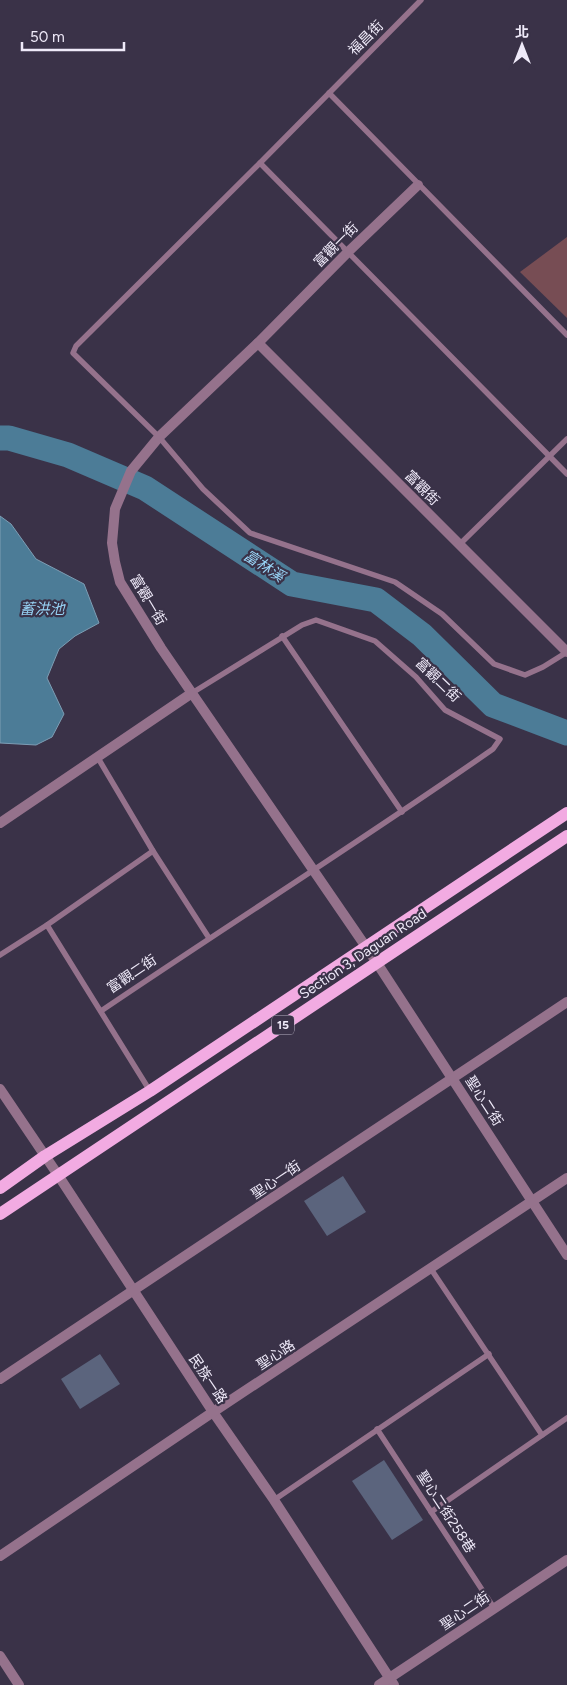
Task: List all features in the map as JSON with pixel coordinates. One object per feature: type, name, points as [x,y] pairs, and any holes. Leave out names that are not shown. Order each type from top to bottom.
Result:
[{"type":"main road","name":"Section 3, Daguan Road","points":[[0,1188],[46,1156],[150,1091],[567,814]]},
{"type":"main road","name":"Section 3, Daguan Road","points":[[0,1214],[567,836]]},
{"type":"street","name":"富觀一街","points":[[377,963],[161,648],[120,582],[114,562],[112,543],[115,509],[131,471],[159,438],[418,185]]},
{"type":"street","name":"富觀街","points":[[258,342],[567,652]]},
{"type":"street","name":"富觀二街","points":[[0,823],[192,693]]},
{"type":"street","name":"聖心二街","points":[[377,963],[567,1254]]},
{"type":"street","name":"聖心一街","points":[[0,1379],[567,1002]]},
{"type":"street","name":"民族一路","points":[[0,1088],[213,1412],[274,1500],[392,1682]]},
{"type":"street","name":"聖心路","points":[[0,1556],[213,1412],[567,1178]]},
{"type":"street","name":"聖心二街","points":[[379,1685],[392,1682],[494,1608],[567,1560]]},
{"type":"street","points":[[0,1656],[18,1685]]},
{"type":"lane","name":"福昌街","points":[[159,438],[73,353],[76,346],[260,164],[421,0]]},
{"type":"lane","points":[[329,93],[567,335]]},
{"type":"lane","points":[[260,164],[567,474]]},
{"type":"lane","points":[[159,438],[203,489],[250,533],[395,582],[442,614],[494,664],[525,676],[567,652]]},
{"type":"lane","points":[[459,545],[567,439]]},
{"type":"lane","name":"富觀二街","points":[[101,1011],[493,750],[500,739],[445,710],[416,677],[375,641],[316,620],[302,624],[192,693]]},
{"type":"lane","points":[[282,636],[402,812]]},
{"type":"lane","points":[[98,758],[153,851],[209,938]]},
{"type":"lane","points":[[0,955],[47,925],[153,851]]},
{"type":"lane","points":[[47,925],[150,1091]]},
{"type":"lane","points":[[431,1269],[542,1435]]},
{"type":"lane","points":[[274,1500],[489,1354]]},
{"type":"lane","points":[[431,1512],[567,1418]]},
{"type":"lane","name":"聖心二街258巷","points":[[377,1429],[494,1608]]},
{"type":"shaded area","points":[[567,237],[567,318],[520,272]]},
{"type":"water","name":"蓄洪池","points":[[0,516],[11,524],[36,559],[84,584],[99,623],[75,636],[59,649],[47,678],[64,714],[52,737],[36,745],[0,743]]},
{"type":"building","points":[[343,1176],[366,1212],[327,1236],[304,1201]]},
{"type":"building","points":[[100,1354],[120,1384],[80,1409],[61,1379]]},
{"type":"building","points":[[384,1460],[423,1520],[392,1540],[352,1481]]},
{"type":"waterway","name":"富林溪","points":[[0,438],[9,438],[68,455],[145,488],[292,584],[376,600],[422,635],[493,705],[567,733]]}]
